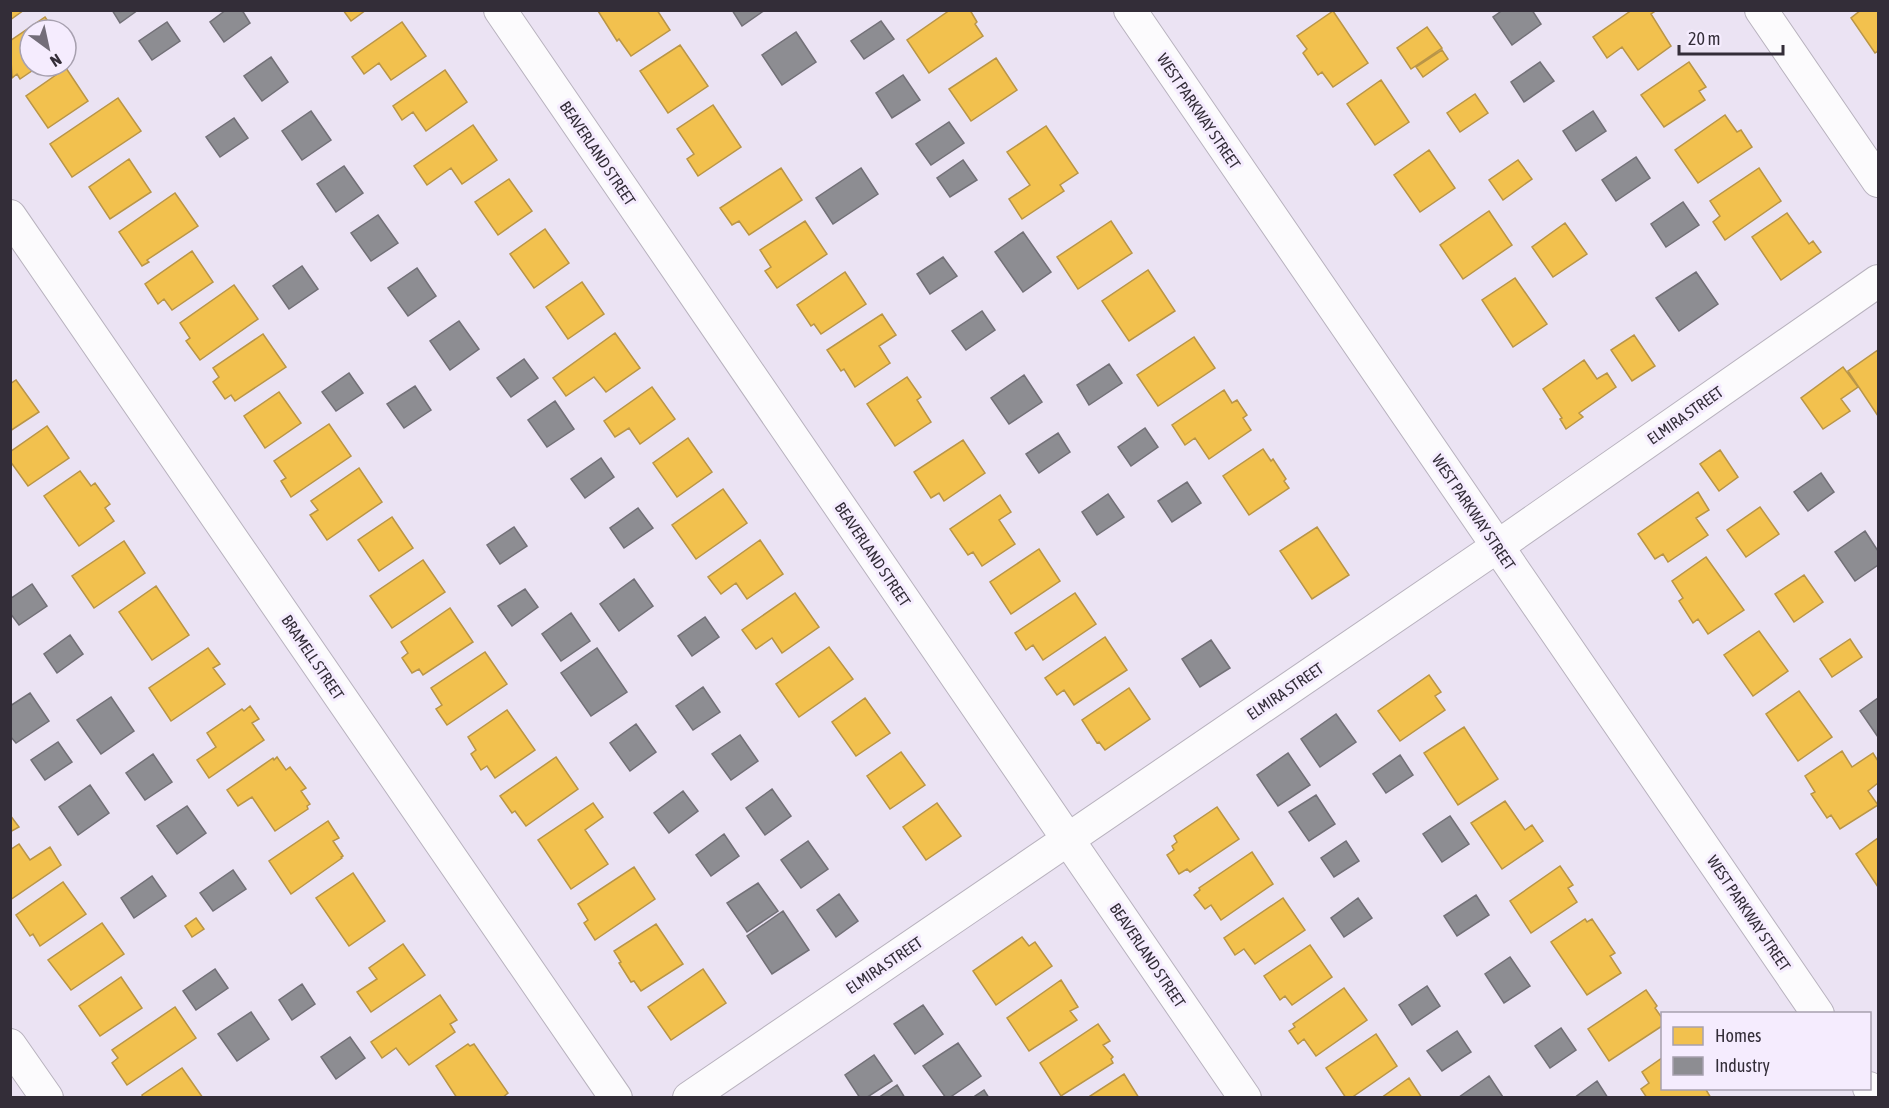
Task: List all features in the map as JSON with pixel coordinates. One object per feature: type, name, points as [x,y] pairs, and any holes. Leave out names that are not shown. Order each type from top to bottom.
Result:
[{"type":"street","name":"BEAVERLAND STREET","points":[[500,10],[1245,1098]]},
{"type":"street","name":"WEST PARKWAY STREET","points":[[1130,10],[1817,1012]]},
{"type":"street","points":[[1761,10],[1878,181]]},
{"type":"street","name":"BRAMELL STREET","points":[[10,216],[616,1098]]},
{"type":"street","name":"ELMIRA STREET","points":[[689,1098],[1498,546],[1878,281]]},
{"type":"street","points":[[10,1045],[47,1098]]},
{"type":"building: Homes","points":[[10,10],[24,10],[10,20]]},
{"type":"building: Homes","points":[[343,10],[366,10],[351,21]]},
{"type":"building: Homes","points":[[657,10],[670,30],[631,56],[619,39],[617,41],[598,11]]},
{"type":"building: Homes","points":[[950,10],[970,10],[983,36],[929,73],[907,40]]},
{"type":"building: Homes","points":[[1632,10],[1657,10],[1651,14],[1671,46],[1638,70],[1622,47],[1607,58],[1593,37]]},
{"type":"building: Homes","points":[[1861,10],[1878,10],[1878,51],[1875,53],[1851,18]]},
{"type":"building: Homes","points":[[1333,11],[1368,63],[1333,87],[1322,72],[1318,75],[1303,53],[1307,49],[1297,36]]},
{"type":"building: Homes","points":[[402,22],[426,56],[391,80],[379,63],[364,74],[352,57]]},
{"type":"building: Homes","points":[[1427,27],[1442,48],[1411,69],[1397,48]]},
{"type":"building: Homes","points":[[18,36],[18,76],[17,74],[12,78],[10,41]]},
{"type":"building: Homes","points":[[680,45],[708,86],[668,113],[640,71]]},
{"type":"building: Homes","points":[[1442,50],[1448,59],[1423,77],[1416,67]]},
{"type":"building: Homes","points":[[996,58],[1017,90],[971,121],[949,89]]},
{"type":"building: Homes","points":[[1689,62],[1706,87],[1699,91],[1705,100],[1664,127],[1641,95]]},
{"type":"building: Homes","points":[[445,70],[467,102],[426,131],[413,112],[402,120],[393,106]]},
{"type":"building: Homes","points":[[52,78],[73,78],[88,101],[48,128],[26,96]]},
{"type":"building: Homes","points":[[1381,80],[1409,122],[1375,145],[1347,104]]},
{"type":"building: Homes","points":[[1475,94],[1488,113],[1460,132],[1447,113]]},
{"type":"building: Homes","points":[[118,98],[141,131],[72,177],[50,144]]},
{"type":"building: Homes","points":[[713,105],[741,147],[698,176],[687,159],[694,154],[677,129]]},
{"type":"building: Homes","points":[[1725,115],[1737,132],[1741,130],[1752,147],[1698,183],[1675,150]]},
{"type":"building: Homes","points":[[473,125],[497,160],[462,184],[451,168],[427,185],[414,166]]},
{"type":"building: Homes","points":[[1046,126],[1078,173],[1060,185],[1064,191],[1022,219],[1009,199],[1030,185],[1007,152]]},
{"type":"building: Homes","points":[[1429,150],[1455,188],[1420,212],[1394,175]]},
{"type":"building: Homes","points":[[129,159],[151,192],[110,219],[89,187]]},
{"type":"building: Homes","points":[[1518,160],[1532,179],[1503,200],[1489,180]]},
{"type":"building: Homes","points":[[781,168],[802,200],[749,235],[739,221],[732,225],[720,208]]},
{"type":"building: Homes","points":[[1759,168],[1781,201],[1725,240],[1713,222],[1720,216],[1710,201]]},
{"type":"building: Homes","points":[[509,179],[532,211],[498,235],[475,202]]},
{"type":"building: Homes","points":[[175,193],[198,226],[147,260],[149,262],[142,266],[119,232]]},
{"type":"building: Homes","points":[[1489,211],[1512,245],[1463,279],[1440,245]]},
{"type":"building: Homes","points":[[1787,213],[1809,244],[1813,241],[1821,252],[1781,280],[1752,237]]},
{"type":"building: Homes","points":[[805,221],[827,254],[777,288],[765,271],[771,267],[760,250]]},
{"type":"building: Homes","points":[[1111,221],[1132,253],[1078,289],[1057,257]]},
{"type":"building: Homes","points":[[1565,223],[1587,254],[1553,277],[1532,247]]},
{"type":"building: Homes","points":[[545,229],[569,263],[534,288],[510,254]]},
{"type":"building: Homes","points":[[192,251],[213,282],[172,310],[164,299],[158,304],[145,284]]},
{"type":"building: Homes","points":[[1148,270],[1175,311],[1129,341],[1102,301]]},
{"type":"building: Homes","points":[[845,272],[866,304],[821,334],[814,324],[811,326],[797,305]]},
{"type":"building: Homes","points":[[1515,278],[1547,324],[1513,347],[1482,300]]},
{"type":"building: Homes","points":[[582,282],[604,314],[568,339],[546,307]]},
{"type":"building: Homes","points":[[234,285],[258,319],[200,360],[186,341],[190,338],[180,323]]},
{"type":"building: Homes","points":[[882,314],[896,335],[879,346],[890,363],[855,387],[844,369],[841,371],[827,350]]},
{"type":"building: Homes","points":[[615,333],[640,368],[606,392],[594,377],[566,396],[553,378]]},
{"type":"building: Homes","points":[[263,334],[286,367],[235,401],[231,395],[225,399],[213,382],[219,377],[213,368]]},
{"type":"building: Homes","points":[[1634,335],[1655,366],[1632,381],[1611,350]]},
{"type":"building: Homes","points":[[1194,337],[1215,368],[1158,406],[1137,375]]},
{"type":"building: Homes","points":[[1878,350],[1878,416],[1848,371]]},
{"type":"building: Homes","points":[[1584,360],[1597,379],[1607,373],[1616,387],[1579,413],[1583,417],[1566,429],[1560,419],[1562,418],[1543,389]]},
{"type":"building: Homes","points":[[1843,367],[1858,387],[1841,399],[1850,411],[1823,429],[1801,398]]},
{"type":"building: Homes","points":[[907,377],[921,397],[917,400],[931,422],[895,446],[867,404]]},
{"type":"building: Homes","points":[[16,380],[39,412],[10,431],[10,384]]},
{"type":"building: Homes","points":[[652,387],[675,419],[640,444],[629,428],[615,437],[604,421]]},
{"type":"building: Homes","points":[[1224,390],[1232,403],[1237,400],[1247,415],[1243,418],[1251,430],[1209,459],[1195,438],[1185,445],[1172,425]]},
{"type":"building: Homes","points":[[279,392],[301,423],[265,448],[244,416]]},
{"type":"building: Homes","points":[[329,424],[351,456],[291,497],[281,481],[286,478],[274,461]]},
{"type":"building: Homes","points":[[47,426],[69,458],[28,486],[10,461],[10,452]]},
{"type":"building: Homes","points":[[688,438],[712,472],[677,497],[653,463]]},
{"type":"building: Homes","points":[[963,440],[985,473],[944,501],[939,493],[931,498],[914,472]]},
{"type":"building: Homes","points":[[1263,449],[1271,461],[1273,459],[1289,488],[1249,515],[1223,476]]},
{"type":"building: Homes","points":[[1720,450],[1738,477],[1719,491],[1700,464]]},
{"type":"building: Homes","points":[[359,468],[382,502],[327,540],[310,515],[318,510],[311,501]]},
{"type":"building: Homes","points":[[80,471],[91,486],[95,483],[110,504],[105,508],[114,521],[79,546],[44,496]]},
{"type":"building: Homes","points":[[723,489],[747,523],[696,559],[672,525]]},
{"type":"building: Homes","points":[[1698,492],[1709,510],[1696,518],[1708,535],[1668,562],[1663,554],[1655,559],[1638,534]]},
{"type":"building: Homes","points":[[1000,495],[1011,512],[999,520],[1015,544],[982,566],[973,552],[968,555],[950,529]]},
{"type":"building: Homes","points":[[1760,507],[1779,534],[1746,557],[1727,530]]},
{"type":"building: Homes","points":[[392,517],[413,548],[379,571],[358,540]]},
{"type":"building: Homes","points":[[1317,527],[1349,575],[1312,599],[1280,551]]},
{"type":"building: Homes","points":[[760,540],[783,574],[747,599],[736,583],[721,594],[708,577]]},
{"type":"building: Homes","points":[[124,541],[145,573],[94,608],[72,576]]},
{"type":"building: Homes","points":[[1039,549],[1060,581],[1011,614],[990,582]]},
{"type":"building: Homes","points":[[1706,557],[1744,610],[1708,634],[1698,619],[1693,623],[1679,601],[1683,598],[1672,581]]},
{"type":"building: Homes","points":[[423,560],[445,592],[392,628],[370,596]]},
{"type":"building: Homes","points":[[1804,575],[1823,602],[1794,622],[1775,594]]},
{"type":"building: Homes","points":[[156,586],[189,635],[152,660],[119,612]]},
{"type":"building: Homes","points":[[795,593],[819,627],[782,653],[772,638],[756,649],[742,630]]},
{"type":"building: Homes","points":[[1075,593],[1096,624],[1043,660],[1033,645],[1026,650],[1015,633]]},
{"type":"building: Homes","points":[[450,608],[473,642],[423,675],[419,669],[412,673],[402,658],[408,653],[401,642]]},
{"type":"building: Homes","points":[[1759,631],[1788,671],[1753,696],[1724,655]]},
{"type":"building: Homes","points":[[1105,637],[1127,670],[1074,705],[1064,690],[1057,695],[1045,678]]},
{"type":"building: Homes","points":[[1850,639],[1862,657],[1832,677],[1820,659]]},
{"type":"building: Homes","points":[[829,647],[853,679],[799,717],[776,684]]},
{"type":"building: Homes","points":[[208,648],[220,664],[213,668],[225,684],[171,721],[149,688]]},
{"type":"building: Homes","points":[[485,652],[507,684],[447,725],[436,709],[442,705],[431,688]]},
{"type":"building: Homes","points":[[1429,675],[1441,692],[1435,696],[1445,710],[1400,741],[1378,711]]},
{"type":"building: Homes","points":[[1129,688],[1150,719],[1105,750],[1099,742],[1097,743],[1082,720]]},
{"type":"building: Homes","points":[[1799,691],[1832,737],[1798,761],[1766,714]]},
{"type":"building: Homes","points":[[865,698],[890,733],[856,756],[832,722]]},
{"type":"building: Homes","points":[[250,706],[259,719],[252,723],[264,740],[209,778],[197,760],[216,747],[207,733]]},
{"type":"building: Homes","points":[[507,710],[535,750],[495,778],[487,766],[481,770],[471,754],[476,750],[468,737]]},
{"type":"building: Homes","points":[[1464,727],[1498,779],[1458,805],[1424,753]]},
{"type":"building: Homes","points":[[1842,751],[1852,767],[1873,753],[1878,761],[1878,783],[1868,791],[1878,805],[1840,829],[1831,815],[1827,818],[1811,794],[1815,792],[1805,776]]},
{"type":"building: Homes","points":[[901,752],[925,785],[890,809],[867,776]]},
{"type":"building: Homes","points":[[277,757],[286,770],[290,767],[306,788],[301,791],[310,804],[307,806],[308,809],[275,831],[252,797],[238,806],[227,790]]},
{"type":"building: Homes","points":[[556,757],[578,789],[526,826],[515,811],[512,813],[500,796]]},
{"type":"building: Homes","points":[[1505,801],[1525,830],[1532,825],[1543,841],[1502,869],[1471,823]]},
{"type":"building: Homes","points":[[593,803],[603,817],[585,830],[608,864],[571,889],[538,840]]},
{"type":"building: Homes","points":[[937,803],[961,836],[926,860],[903,827]]},
{"type":"building: Homes","points":[[1217,807],[1239,839],[1190,872],[1187,869],[1179,874],[1167,855],[1174,850],[1172,846],[1177,842],[1174,836]]},
{"type":"building: Homes","points":[[10,815],[19,827],[10,832]]},
{"type":"building: Homes","points":[[328,821],[339,838],[333,841],[343,856],[342,858],[291,894],[269,861]]},
{"type":"building: Homes","points":[[1878,838],[1878,887],[1856,854]]},
{"type":"building: Homes","points":[[19,844],[30,860],[50,847],[61,865],[10,900],[10,850]]},
{"type":"building: Homes","points":[[1252,852],[1273,884],[1221,920],[1211,905],[1205,909],[1194,895],[1200,890],[1199,888]]},
{"type":"building: Homes","points":[[1560,866],[1573,885],[1568,888],[1577,902],[1531,933],[1510,901]]},
{"type":"building: Homes","points":[[634,867],[655,899],[595,940],[584,923],[588,920],[578,904]]},
{"type":"building: Homes","points":[[353,873],[385,921],[349,946],[316,898]]},
{"type":"building: Homes","points":[[63,882],[86,914],[40,946],[33,934],[30,936],[16,915]]},
{"type":"building: Homes","points":[[1283,898],[1305,930],[1255,964],[1244,949],[1235,955],[1224,938]]},
{"type":"building: Homes","points":[[196,918],[204,929],[192,937],[185,926]]},
{"type":"building: Homes","points":[[1585,919],[1587,922],[1592,919],[1615,953],[1610,956],[1621,973],[1587,995],[1551,942]]},
{"type":"building: Homes","points":[[102,923],[124,954],[71,990],[48,960]]},
{"type":"building: Homes","points":[[656,924],[683,964],[641,991],[634,981],[631,982],[614,951]]},
{"type":"building: Homes","points":[[1022,937],[1029,946],[1035,942],[1052,966],[996,1005],[973,971]]},
{"type":"building: Homes","points":[[403,944],[425,975],[371,1012],[357,992],[377,979],[369,968]]},
{"type":"building: Homes","points":[[1310,945],[1332,977],[1292,1005],[1285,996],[1280,1000],[1264,976]]},
{"type":"building: Homes","points":[[703,969],[726,1003],[671,1040],[648,1007]]},
{"type":"building: Homes","points":[[121,977],[142,1008],[100,1036],[79,1006]]},
{"type":"building: Homes","points":[[1061,980],[1078,1007],[1070,1011],[1077,1020],[1029,1051],[1007,1018]]},
{"type":"building: Homes","points":[[1344,988],[1367,1020],[1316,1056],[1304,1039],[1298,1044],[1289,1031],[1295,1027],[1293,1024]]},
{"type":"building: Homes","points":[[1646,990],[1661,1017],[1661,1027],[1609,1061],[1588,1029]]},
{"type":"building: Homes","points":[[440,995],[457,1020],[450,1024],[455,1032],[409,1065],[396,1048],[382,1058],[371,1042]]},
{"type":"building: Homes","points":[[175,1007],[196,1038],[127,1085],[112,1063],[118,1058],[112,1050]]},
{"type":"building: Homes","points":[[1098,1024],[1110,1041],[1103,1045],[1113,1057],[1111,1059],[1113,1063],[1061,1096],[1040,1063]]},
{"type":"building: Homes","points":[[1376,1034],[1397,1066],[1351,1098],[1346,1098],[1326,1068]]},
{"type":"building: Homes","points":[[468,1044],[470,1046],[474,1044],[508,1093],[502,1098],[457,1098],[436,1066]]},
{"type":"building: Homes","points":[[1661,1059],[1661,1090],[1706,1090],[1711,1098],[1647,1098],[1641,1089],[1649,1083],[1642,1072]]},
{"type":"building: Homes","points":[[182,1068],[203,1098],[143,1098],[142,1095]]},
{"type":"building: Homes","points":[[1124,1074],[1139,1098],[1087,1098]]},
{"type":"building: Homes","points":[[1409,1078],[1422,1098],[1381,1098]]},
{"type":"building: Industry","points":[[112,10],[138,10],[120,23]]},
{"type":"building: Industry","points":[[226,10],[242,10],[250,23],[224,42],[210,22]]},
{"type":"building: Industry","points":[[732,10],[765,10],[742,26]]},
{"type":"building: Industry","points":[[1503,10],[1532,10],[1541,24],[1512,45],[1493,17]]},
{"type":"building: Industry","points":[[881,21],[894,39],[864,59],[851,41]]},
{"type":"building: Industry","points":[[167,22],[180,41],[152,60],[139,41]]},
{"type":"building: Industry","points":[[796,32],[816,62],[782,85],[762,55]]},
{"type":"building: Industry","points":[[271,57],[288,82],[262,101],[244,76]]},
{"type":"building: Industry","points":[[1540,62],[1554,81],[1524,102],[1511,82]]},
{"type":"building: Industry","points":[[903,75],[920,100],[892,118],[876,93]]},
{"type":"building: Industry","points":[[311,111],[331,140],[302,160],[282,131]]},
{"type":"building: Industry","points":[[1593,111],[1606,131],[1576,151],[1563,131]]},
{"type":"building: Industry","points":[[234,118],[248,138],[220,157],[206,137]]},
{"type":"building: Industry","points":[[949,122],[964,143],[931,165],[916,144]]},
{"type":"building: Industry","points":[[1636,157],[1650,178],[1616,201],[1602,180]]},
{"type":"building: Industry","points":[[963,160],[977,180],[950,197],[937,178]]},
{"type":"building: Industry","points":[[344,166],[363,193],[336,212],[317,184]]},
{"type":"building: Industry","points":[[861,168],[878,194],[833,224],[816,198]]},
{"type":"building: Industry","points":[[1683,202],[1699,225],[1666,247],[1651,224]]},
{"type":"building: Industry","points":[[378,215],[398,243],[371,261],[351,233]]},
{"type":"building: Industry","points":[[1023,232],[1051,272],[1023,292],[995,252]]},
{"type":"building: Industry","points":[[943,257],[957,276],[930,294],[917,274]]},
{"type":"building: Industry","points":[[302,266],[318,289],[289,309],[273,286]]},
{"type":"building: Industry","points":[[417,268],[436,296],[408,316],[388,288]]},
{"type":"building: Industry","points":[[1696,272],[1718,304],[1679,331],[1656,298]]},
{"type":"building: Industry","points":[[982,311],[995,330],[966,350],[952,331]]},
{"type":"building: Industry","points":[[459,321],[479,349],[450,370],[430,341]]},
{"type":"building: Industry","points":[[524,359],[538,378],[511,397],[497,378]]},
{"type":"building: Industry","points":[[1109,364],[1122,383],[1089,405],[1077,385]]},
{"type":"building: Industry","points":[[349,373],[363,393],[336,411],[322,392]]},
{"type":"building: Industry","points":[[1024,375],[1042,402],[1009,424],[991,398]]},
{"type":"building: Industry","points":[[415,386],[431,410],[404,428],[387,404]]},
{"type":"building: Industry","points":[[555,401],[574,429],[547,447],[528,420]]},
{"type":"building: Industry","points":[[1145,428],[1158,447],[1131,466],[1118,447]]},
{"type":"building: Industry","points":[[1058,433],[1070,452],[1039,473],[1026,454]]},
{"type":"building: Industry","points":[[601,458],[614,477],[585,498],[571,479]]},
{"type":"building: Industry","points":[[1821,473],[1834,492],[1808,511],[1794,492]]},
{"type":"building: Industry","points":[[1187,482],[1201,503],[1172,522],[1158,501]]},
{"type":"building: Industry","points":[[1108,494],[1124,517],[1097,535],[1082,512]]},
{"type":"building: Industry","points":[[638,508],[653,528],[624,548],[610,528]]},
{"type":"building: Industry","points":[[514,527],[527,546],[500,564],[487,545]]},
{"type":"building: Industry","points":[[1865,531],[1878,551],[1878,565],[1855,581],[1835,552]]},
{"type":"building: Industry","points":[[634,579],[653,606],[619,631],[600,604]]},
{"type":"building: Industry","points":[[32,584],[47,606],[19,625],[10,613],[10,599]]},
{"type":"building: Industry","points":[[525,589],[538,607],[512,626],[498,606]]},
{"type":"building: Industry","points":[[571,613],[590,641],[561,661],[542,634]]},
{"type":"building: Industry","points":[[705,617],[719,637],[692,656],[678,636]]},
{"type":"building: Industry","points":[[70,635],[83,654],[57,673],[44,654]]},
{"type":"building: Industry","points":[[1211,640],[1230,668],[1200,687],[1182,659]]},
{"type":"building: Industry","points":[[597,648],[627,692],[591,716],[561,673]]},
{"type":"building: Industry","points":[[703,687],[720,712],[693,730],[676,706]]},
{"type":"building: Industry","points":[[30,693],[49,721],[16,743],[10,736],[10,706]]},
{"type":"building: Industry","points":[[111,697],[134,731],[101,754],[77,720]]},
{"type":"building: Industry","points":[[1878,698],[1878,737],[1860,711]]},
{"type":"building: Industry","points":[[1336,714],[1356,742],[1320,767],[1301,739]]},
{"type":"building: Industry","points":[[636,724],[656,752],[630,771],[610,743]]},
{"type":"building: Industry","points":[[740,735],[758,761],[731,780],[712,754]]},
{"type":"building: Industry","points":[[58,742],[72,762],[45,780],[31,760]]},
{"type":"building: Industry","points":[[1288,753],[1310,785],[1278,806],[1257,775]]},
{"type":"building: Industry","points":[[153,754],[172,782],[145,800],[126,773]]},
{"type":"building: Industry","points":[[1400,755],[1413,775],[1386,793],[1373,774]]},
{"type":"building: Industry","points":[[90,785],[109,813],[78,835],[59,807]]},
{"type":"building: Industry","points":[[772,789],[791,816],[765,835],[746,808]]},
{"type":"building: Industry","points":[[683,791],[698,811],[669,833],[654,813]]},
{"type":"building: Industry","points":[[1316,795],[1335,824],[1309,841],[1289,812]]},
{"type":"building: Industry","points":[[187,806],[206,833],[177,854],[157,826]]},
{"type":"building: Industry","points":[[1450,816],[1469,844],[1442,862],[1423,834]]},
{"type":"building: Industry","points":[[724,834],[739,856],[711,876],[696,855]]},
{"type":"building: Industry","points":[[808,841],[828,869],[801,888],[781,860]]},
{"type":"building: Industry","points":[[1346,841],[1359,861],[1334,877],[1321,858]]},
{"type":"building: Industry","points":[[233,870],[246,889],[213,911],[200,893]]},
{"type":"building: Industry","points":[[152,876],[166,896],[134,918],[121,898]]},
{"type":"building: Industry","points":[[758,883],[778,911],[747,932],[727,903]]},
{"type":"building: Industry","points":[[839,894],[858,921],[836,937],[817,910]]},
{"type":"building: Industry","points":[[1476,895],[1489,915],[1457,936],[1444,916]]},
{"type":"building: Industry","points":[[1358,898],[1372,918],[1344,937],[1331,918]]},
{"type":"building: Industry","points":[[783,911],[809,950],[772,974],[747,936]]},
{"type":"building: Industry","points":[[1510,957],[1530,986],[1504,1003],[1485,974]]},
{"type":"building: Industry","points":[[215,969],[228,988],[196,1010],[183,991]]},
{"type":"building: Industry","points":[[302,984],[315,1004],[292,1020],[279,1000]]},
{"type":"building: Industry","points":[[1427,986],[1440,1006],[1412,1025],[1399,1005]]},
{"type":"building: Industry","points":[[923,1005],[943,1034],[915,1054],[894,1024]]},
{"type":"building: Industry","points":[[251,1012],[269,1039],[237,1061],[218,1034]]},
{"type":"building: Industry","points":[[1561,1028],[1576,1050],[1550,1068],[1535,1046]]},
{"type":"building: Industry","points":[[1457,1031],[1471,1052],[1442,1071],[1427,1051]]},
{"type":"building: Industry","points":[[350,1037],[365,1058],[336,1079],[321,1057]]},
{"type":"building: Industry","points":[[958,1043],[981,1076],[946,1098],[923,1066]]},
{"type":"building: Industry","points":[[874,1055],[892,1081],[866,1098],[860,1098],[845,1075]]},
{"type":"building: Industry","points":[[1489,1076],[1503,1097],[1459,1097]]},
{"type":"building: Industry","points":[[1597,1081],[1608,1098],[1574,1098]]},
{"type":"building: Industry","points":[[897,1085],[905,1098],[878,1098]]},
{"type":"building: Industry","points":[[984,1090],[989,1098],[972,1098]]}]
